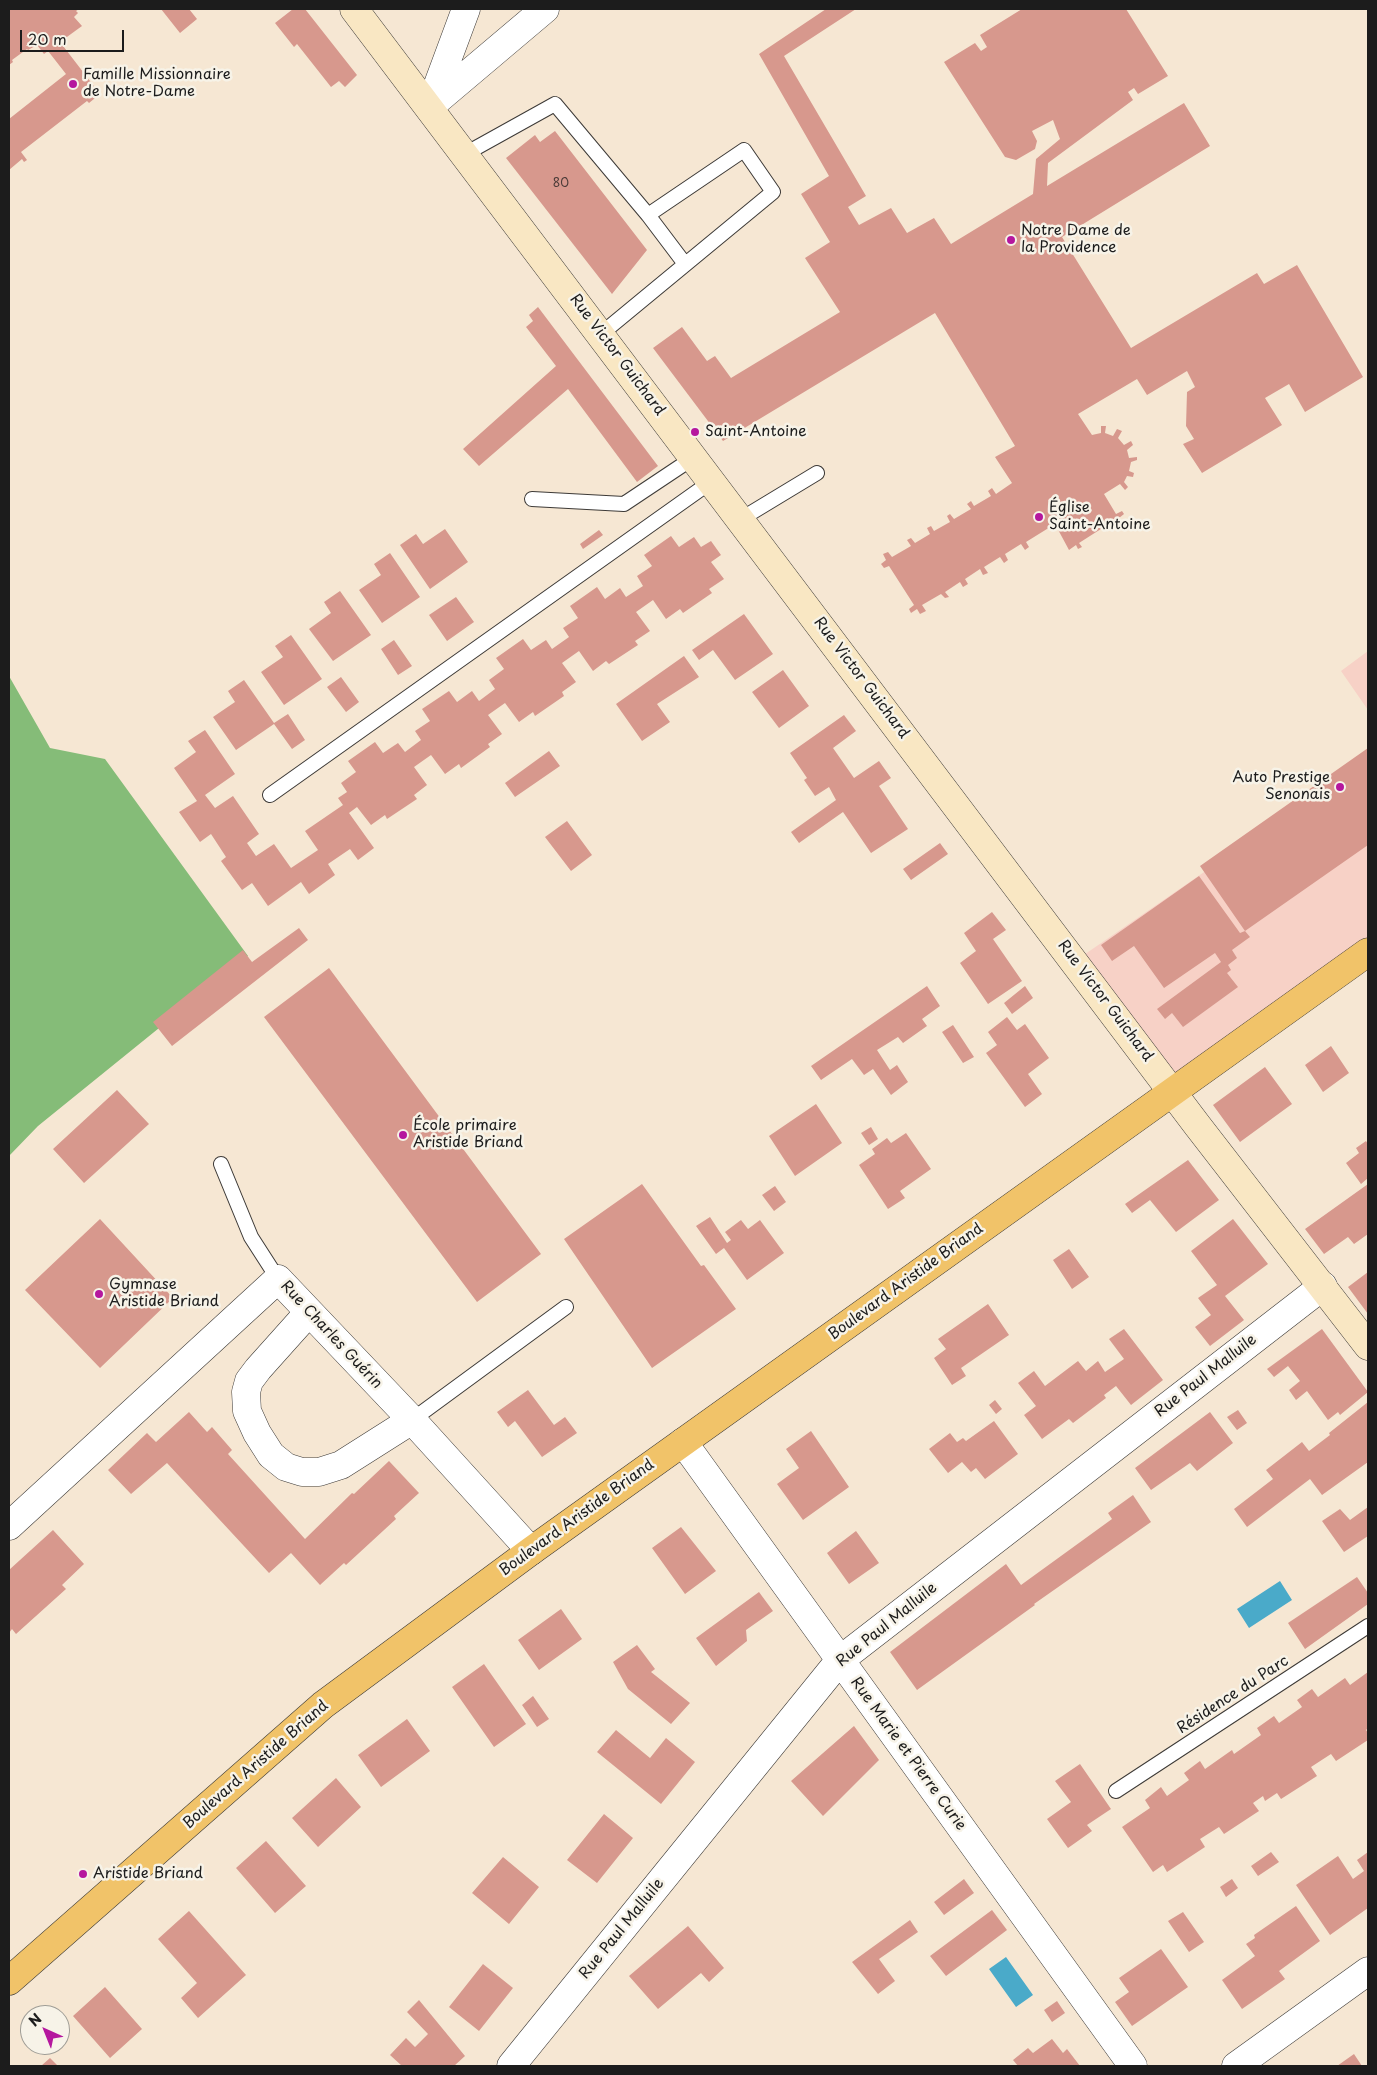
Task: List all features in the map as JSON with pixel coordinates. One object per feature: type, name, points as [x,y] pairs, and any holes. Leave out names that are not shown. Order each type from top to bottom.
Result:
[{"type":"main road","name":"Rue Victor Guichard","points":[[354,9],[1368,1346]]},
{"type":"main road","name":"Boulevard Aristide Briand","points":[[9,1981],[323,1705],[531,1550],[1368,952]]},
{"type":"street","points":[[429,107],[466,9]]},
{"type":"street","points":[[429,107],[545,9]]},
{"type":"street","name":"Rue Charles Guérin","points":[[9,1526],[278,1278],[531,1550]]},
{"type":"street","name":"Rue Paul Malluile","points":[[511,2066],[840,1660],[1323,1286]]},
{"type":"street","points":[[309,1312],[258,1369],[249,1381],[246,1392],[247,1411],[257,1433],[271,1454],[286,1467],[302,1472],[319,1472],[341,1465],[412,1420]]},
{"type":"street","name":"Rue Marie et Pierre Curie","points":[[683,1442],[1133,2066]]},
{"type":"street","points":[[1236,2066],[1368,1971]]},
{"type":"lane","points":[[465,154],[555,104],[648,215],[686,264]]},
{"type":"lane","points":[[601,334],[774,192],[744,150],[648,215]]},
{"type":"lane","points":[[532,499],[624,504],[693,458]]},
{"type":"lane","points":[[741,519],[817,473]]},
{"type":"lane","points":[[270,796],[712,480]]},
{"type":"lane","points":[[221,1164],[251,1237],[278,1278]]},
{"type":"lane","points":[[412,1420],[566,1307]]},
{"type":"lane","name":"Résidence du Parc","points":[[1116,1791],[1368,1626]]},
{"type":"shaded area","points":[[1368,651],[1368,710],[1341,671]]},
{"type":"shaded area","points":[[1368,759],[1368,941],[1169,1082],[1078,959]]},
{"type":"green space","points":[[9,676],[50,748],[105,759],[248,956],[38,1126],[9,1156]]},
{"type":"water","points":[[1280,1581],[1292,1600],[1249,1628],[1237,1609]]},
{"type":"water","points":[[1006,1957],[1033,1995],[1016,2007],[989,1969]]},
{"type":"building","name":"Famille Missionnaire de Notre-Dame","points":[[9,9],[79,9],[74,17],[82,26],[60,42],[100,94],[89,103],[87,101],[21,152],[27,160],[24,162],[22,159],[9,170],[9,119],[66,74],[48,51],[44,54],[37,45],[27,49],[12,60],[13,62],[9,65]]},
{"type":"building","name":"Famille Missionnaire de Notre-Dame","points":[[161,9],[189,9],[197,19],[180,33]]},
{"type":"building","points":[[293,9],[305,9],[357,75],[345,87],[339,81],[331,87],[297,44],[294,47],[275,23]]},
{"type":"building","name":"Notre Dame de la Providence","points":[[826,9],[856,9],[784,56],[866,196],[848,207],[859,225],[891,208],[907,233],[934,218],[951,244],[1033,194],[1036,159],[1060,139],[1053,120],[1032,131],[1037,141],[1035,149],[1016,160],[1005,157],[944,62],[975,43],[981,51],[987,47],[980,35],[1022,9],[1126,9],[1168,76],[1138,94],[1134,88],[1128,92],[1133,100],[1048,163],[1047,186],[1184,103],[1210,146],[1062,237],[1131,348],[1257,273],[1264,284],[1297,265],[1363,377],[1305,412],[1289,384],[1265,398],[1282,425],[1202,473],[1183,444],[1194,439],[1186,426],[1187,392],[1195,387],[1187,371],[1147,395],[1137,379],[1078,414],[1092,435],[1101,433],[1101,426],[1106,426],[1105,433],[1113,436],[1117,429],[1122,431],[1118,438],[1124,445],[1131,441],[1133,445],[1127,450],[1129,458],[1137,457],[1137,460],[1131,462],[1129,471],[1134,473],[1133,477],[1127,476],[1124,482],[1128,487],[1125,490],[1120,484],[1104,494],[1116,514],[1122,511],[1124,514],[1119,518],[1122,523],[1118,526],[1115,520],[1079,543],[1082,547],[1078,549],[1076,545],[1069,550],[1055,524],[1026,542],[1029,547],[1025,550],[1021,544],[1005,554],[1008,560],[1004,563],[1000,557],[984,567],[988,573],[983,575],[980,569],[965,579],[968,584],[963,587],[960,582],[945,592],[949,597],[945,598],[941,594],[922,605],[926,611],[920,614],[917,609],[911,613],[909,609],[914,605],[889,566],[884,568],[881,564],[886,560],[883,554],[888,552],[892,557],[911,546],[907,540],[911,538],[915,543],[930,534],[927,528],[931,526],[934,531],[950,522],[947,516],[950,514],[954,519],[971,509],[967,504],[971,501],[974,506],[991,496],[988,491],[992,488],[996,494],[1012,483],[995,457],[1015,446],[935,313],[723,441],[653,348],[682,327],[707,361],[715,356],[731,378],[840,312],[805,258],[830,242],[801,194],[829,176],[759,54]]},
{"type":"building","points":[[555,131],[647,250],[612,294],[506,158],[535,135],[540,142]]},
{"type":"building","points":[[538,307],[658,466],[637,482],[568,389],[479,466],[463,449],[556,366],[526,327],[533,321],[529,315]]},
{"type":"building","points":[[445,529],[468,562],[430,589],[400,545],[416,534],[423,544]]},
{"type":"building","points":[[599,530],[603,535],[583,549],[580,544]]},
{"type":"building","points":[[671,536],[679,547],[694,537],[701,547],[711,541],[721,555],[711,562],[724,579],[709,589],[712,593],[683,613],[680,609],[666,619],[653,600],[636,612],[650,631],[635,641],[638,645],[609,664],[606,661],[593,671],[579,651],[562,663],[576,682],[562,692],[564,696],[535,716],[533,712],[519,722],[505,703],[488,715],[502,734],[488,744],[490,747],[461,768],[459,764],[445,774],[431,755],[414,767],[427,785],[414,795],[417,799],[387,819],[385,815],[371,825],[357,807],[349,813],[374,848],[358,860],[350,849],[328,864],[335,875],[309,894],[301,882],[268,906],[252,883],[242,890],[221,861],[226,857],[211,834],[200,842],[179,812],[197,801],[174,768],[196,752],[188,741],[205,730],[235,774],[205,795],[215,808],[233,796],[259,834],[247,843],[256,856],[274,844],[291,868],[318,850],[305,831],[343,805],[338,798],[347,792],[341,783],[356,772],[348,761],[375,742],[383,753],[398,743],[405,752],[421,740],[415,731],[430,721],[422,709],[449,691],[457,702],[472,691],[479,701],[495,689],[489,680],[504,669],[496,658],[523,639],[531,650],[546,640],[552,649],[569,637],[563,628],[578,618],[570,606],[597,587],[605,599],[620,588],[626,597],[643,586],[637,576],[652,566],[644,555]]},
{"type":"building","points":[[390,553],[420,597],[382,623],[359,590],[381,575],[374,564]]},
{"type":"building","points":[[340,591],[371,635],[333,661],[309,629],[331,613],[324,602]]},
{"type":"building","points":[[456,597],[474,622],[447,641],[429,615]]},
{"type":"building","points":[[744,614],[773,654],[735,680],[713,650],[699,660],[692,650]]},
{"type":"building","points":[[291,635],[322,679],[284,705],[261,672],[283,657],[275,646]]},
{"type":"building","points":[[394,640],[412,666],[398,675],[381,649]]},
{"type":"building","points":[[684,656],[699,677],[657,704],[670,722],[642,741],[616,704]]},
{"type":"building","points":[[783,670],[809,706],[779,728],[752,692]]},
{"type":"building","points":[[341,677],[359,702],[346,712],[327,687]]},
{"type":"building","points":[[244,680],[274,723],[288,714],[305,740],[292,749],[274,724],[236,750],[213,717],[235,702],[228,691]]},
{"type":"building","points":[[844,715],[856,731],[833,748],[854,778],[879,761],[891,778],[879,786],[908,829],[871,853],[843,812],[799,843],[791,832],[836,800],[829,787],[815,796],[804,780],[807,778],[790,753]]},
{"type":"building","points":[[1368,748],[1368,845],[1245,931],[1200,866]]},
{"type":"building","points":[[549,751],[560,766],[515,797],[505,783]]},
{"type":"building","points":[[567,821],[592,855],[571,871],[545,837]]},
{"type":"building","points":[[940,843],[948,854],[911,880],[903,869]]},
{"type":"building","points":[[1199,876],[1240,933],[1245,931],[1250,937],[1232,950],[1237,958],[1228,965],[1231,970],[1227,973],[1238,987],[1183,1027],[1172,1013],[1165,1019],[1157,1009],[1221,962],[1215,953],[1164,988],[1134,946],[1112,961],[1101,945]]},
{"type":"building","points":[[992,912],[1006,930],[993,939],[1022,981],[988,1004],[960,963],[976,951],[964,933]]},
{"type":"building","points":[[299,928],[308,940],[172,1046],[153,1022],[243,950],[252,962]]},
{"type":"building","name":"École primaire Aristide Briand","points":[[329,968],[541,1254],[477,1302],[264,1017]]},
{"type":"building","points":[[927,986],[940,1006],[922,1019],[927,1026],[903,1043],[898,1037],[877,1050],[890,1070],[897,1065],[908,1082],[891,1095],[873,1069],[864,1075],[852,1059],[821,1080],[811,1066]]},
{"type":"building","points":[[1025,986],[1033,998],[1012,1014],[1004,1003]]},
{"type":"building","points":[[1007,1017],[1017,1030],[1025,1024],[1049,1058],[1028,1074],[1042,1094],[1025,1107],[986,1053],[997,1045],[988,1032]]},
{"type":"building","points":[[953,1025],[974,1057],[963,1063],[942,1032]]},
{"type":"building","points":[[1331,1046],[1349,1073],[1323,1092],[1305,1065]]},
{"type":"building","points":[[1265,1067],[1292,1104],[1240,1142],[1213,1105]]},
{"type":"building","points":[[117,1090],[149,1124],[84,1183],[53,1149]]},
{"type":"building","points":[[816,1104],[842,1143],[795,1176],[769,1136]]},
{"type":"building","points":[[871,1127],[878,1139],[869,1145],[861,1133]]},
{"type":"building","points":[[906,1133],[931,1169],[900,1191],[905,1198],[888,1209],[859,1165],[875,1154],[872,1149],[887,1138],[891,1143]]},
{"type":"building","points":[[1366,1141],[1368,1144],[1368,1178],[1361,1184],[1346,1163],[1359,1153],[1356,1148]]},
{"type":"building","points":[[1188,1160],[1219,1200],[1176,1232],[1150,1200],[1132,1213],[1125,1204]]},
{"type":"building","points":[[642,1184],[701,1266],[704,1265],[736,1309],[652,1368],[564,1239]]},
{"type":"building","points":[[1368,1184],[1368,1234],[1354,1244],[1348,1237],[1324,1254],[1305,1229]]},
{"type":"building","points":[[775,1186],[786,1202],[774,1211],[762,1195]]},
{"type":"building","points":[[710,1217],[727,1243],[731,1240],[725,1232],[741,1220],[748,1229],[760,1220],[784,1253],[747,1280],[724,1248],[716,1254],[696,1226]]},
{"type":"building","name":"Gymnase Aristide Briand","points":[[100,1219],[173,1298],[100,1368],[25,1290]]},
{"type":"building","points":[[1233,1219],[1268,1264],[1225,1296],[1244,1320],[1210,1346],[1195,1327],[1211,1315],[1198,1298],[1217,1285],[1191,1251]]},
{"type":"building","points":[[1069,1249],[1089,1277],[1072,1289],[1053,1260]]},
{"type":"building","points":[[1368,1272],[1368,1314],[1348,1287]]},
{"type":"building","points":[[988,1304],[1009,1335],[961,1368],[966,1376],[952,1385],[934,1358],[946,1349],[938,1339]]},
{"type":"building","points":[[1124,1329],[1163,1380],[1131,1405],[1116,1386],[1104,1395],[1106,1398],[1073,1423],[1069,1419],[1042,1439],[1024,1415],[1036,1406],[1018,1383],[1034,1371],[1045,1386],[1078,1361],[1086,1371],[1098,1361],[1105,1372],[1124,1359],[1109,1339]]},
{"type":"building","points":[[1322,1329],[1368,1392],[1340,1415],[1338,1412],[1328,1420],[1307,1391],[1296,1400],[1289,1390],[1300,1381],[1288,1366],[1274,1377],[1267,1369]]},
{"type":"building","points":[[528,1390],[554,1425],[565,1417],[577,1433],[542,1457],[515,1421],[508,1427],[497,1412]]},
{"type":"building","points":[[995,1400],[1002,1409],[996,1414],[989,1405]]},
{"type":"building","points":[[1368,1402],[1368,1462],[1322,1495],[1310,1479],[1247,1527],[1234,1509],[1273,1479],[1266,1470],[1302,1442],[1309,1451]]},
{"type":"building","points":[[1238,1410],[1247,1423],[1237,1430],[1227,1417]]},
{"type":"building","points":[[189,1412],[207,1432],[212,1427],[232,1450],[228,1454],[305,1539],[352,1493],[354,1494],[389,1461],[419,1493],[394,1516],[396,1519],[346,1565],[344,1563],[320,1585],[291,1553],[269,1573],[167,1463],[131,1494],[108,1470],[147,1433],[156,1442]]},
{"type":"building","points":[[1210,1412],[1233,1443],[1197,1471],[1190,1463],[1151,1490],[1135,1468]]},
{"type":"building","points":[[994,1421],[1018,1454],[985,1479],[976,1468],[971,1472],[962,1462],[948,1473],[929,1449],[950,1433],[957,1442],[963,1438],[966,1441]]},
{"type":"building","points":[[811,1431],[849,1487],[803,1520],[777,1484],[799,1468],[786,1449]]},
{"type":"building","points":[[1133,1495],[1151,1522],[1034,1604],[917,1690],[890,1652],[1006,1564],[1021,1585],[1112,1519],[1108,1513]]},
{"type":"building","points":[[1368,1507],[1368,1536],[1344,1552],[1322,1521],[1340,1509],[1350,1520]]},
{"type":"building","points":[[681,1527],[716,1571],[685,1594],[652,1548]]},
{"type":"building","points":[[53,1530],[84,1564],[62,1585],[66,1589],[16,1634],[12,1629],[9,1633],[9,1570]]},
{"type":"building","points":[[856,1531],[879,1563],[849,1584],[827,1553]]},
{"type":"building","points":[[1357,1577],[1368,1593],[1368,1604],[1305,1649],[1288,1623]]},
{"type":"building","points":[[759,1592],[773,1611],[746,1630],[747,1641],[716,1666],[696,1638]]},
{"type":"building","points":[[561,1609],[582,1639],[539,1670],[518,1640]]},
{"type":"building","points":[[637,1645],[655,1669],[651,1672],[690,1703],[671,1724],[628,1689],[613,1662]]},
{"type":"building","points":[[484,1664],[526,1724],[494,1747],[452,1687]]},
{"type":"building","points":[[1368,1672],[1368,1728],[1366,1730],[1368,1740],[1336,1761],[1331,1754],[1311,1767],[1317,1776],[1281,1799],[1277,1793],[1265,1801],[1263,1796],[1253,1803],[1259,1811],[1224,1834],[1219,1827],[1200,1839],[1205,1847],[1167,1872],[1163,1865],[1153,1872],[1122,1827],[1150,1808],[1145,1800],[1161,1787],[1167,1796],[1189,1780],[1184,1773],[1200,1761],[1205,1769],[1232,1750],[1234,1754],[1261,1735],[1257,1728],[1274,1716],[1279,1723],[1302,1707],[1297,1700],[1312,1689],[1318,1697],[1345,1678],[1350,1685]]},
{"type":"building","points":[[533,1696],[549,1719],[537,1727],[522,1705]]},
{"type":"building","points":[[407,1719],[430,1751],[381,1787],[358,1755]]},
{"type":"building","points":[[854,1726],[879,1760],[823,1816],[791,1781]]},
{"type":"building","points":[[616,1730],[650,1758],[666,1738],[695,1762],[661,1804],[597,1752]]},
{"type":"building","points":[[1080,1764],[1111,1809],[1087,1825],[1092,1831],[1068,1848],[1047,1819],[1071,1802],[1055,1781]]},
{"type":"building","points":[[336,1778],[361,1807],[318,1847],[292,1818]]},
{"type":"building","points":[[604,1814],[633,1838],[597,1883],[567,1860]]},
{"type":"building","points":[[266,1841],[306,1886],[275,1913],[236,1868]]},
{"type":"building","points":[[1271,1852],[1279,1862],[1258,1876],[1251,1866]]},
{"type":"building","points":[[1368,1852],[1368,1908],[1330,1935],[1296,1885],[1338,1856],[1353,1879],[1364,1871],[1357,1860]]},
{"type":"building","points":[[503,1857],[539,1887],[509,1924],[472,1893]]},
{"type":"building","points":[[964,1879],[974,1893],[944,1915],[934,1902]]},
{"type":"building","points":[[1232,1879],[1238,1888],[1226,1897],[1220,1887]]},
{"type":"building","points":[[1296,1906],[1320,1941],[1279,1971],[1285,1979],[1242,2009],[1222,1980],[1255,1956],[1246,1944],[1255,1938],[1254,1935]]},
{"type":"building","points":[[992,1910],[1007,1930],[946,1976],[930,1956]]},
{"type":"building","points":[[189,1911],[246,1975],[198,2018],[181,1998],[197,1983],[158,1939]]},
{"type":"building","points":[[1183,1912],[1204,1942],[1189,1952],[1168,1921]]},
{"type":"building","points":[[910,1920],[918,1932],[879,1959],[895,1981],[878,1994],[852,1962]]},
{"type":"building","points":[[688,1926],[724,1968],[709,1982],[701,1973],[658,2009],[629,1976]]},
{"type":"building","points":[[1161,1949],[1188,1987],[1132,2026],[1115,2002],[1129,1992],[1119,1978]]},
{"type":"building","points":[[483,1964],[513,1988],[479,2031],[449,2007]]},
{"type":"building","points":[[105,1987],[142,2029],[110,2058],[73,2016]]},
{"type":"building","points":[[419,2000],[465,2056],[454,2066],[402,2066],[390,2055],[406,2038],[415,2047],[428,2034],[407,2012]]},
{"type":"building","points":[[1057,2001],[1065,2013],[1052,2022],[1044,2010]]},
{"type":"building","points":[[1052,2039],[1063,2053],[1067,2049],[1080,2066],[1018,2066],[1013,2060],[1028,2048],[1033,2053]]},
{"type":"building","points":[[1354,2054],[1362,2066],[1337,2066]]},
{"type":"building","points":[[50,2058],[58,2066],[41,2066]]},
{"type":"place","name":"Famille Missionnaire de Notre-Dame","points":[[73,84]]},
{"type":"place","name":"Notre Dame de la Providence","points":[[1011,240]]},
{"type":"place","name":"Saint-Antoine","points":[[695,432]]},
{"type":"place","name":"Église Saint-Antoine","points":[[1039,517]]},
{"type":"place","name":"Auto Prestige Senonais","points":[[1340,787]]},
{"type":"place","name":"École primaire Aristide Briand","points":[[403,1135]]},
{"type":"place","name":"Gymnase Aristide Briand","points":[[99,1294]]},
{"type":"place","name":"Aristide Briand","points":[[83,1874]]}]
